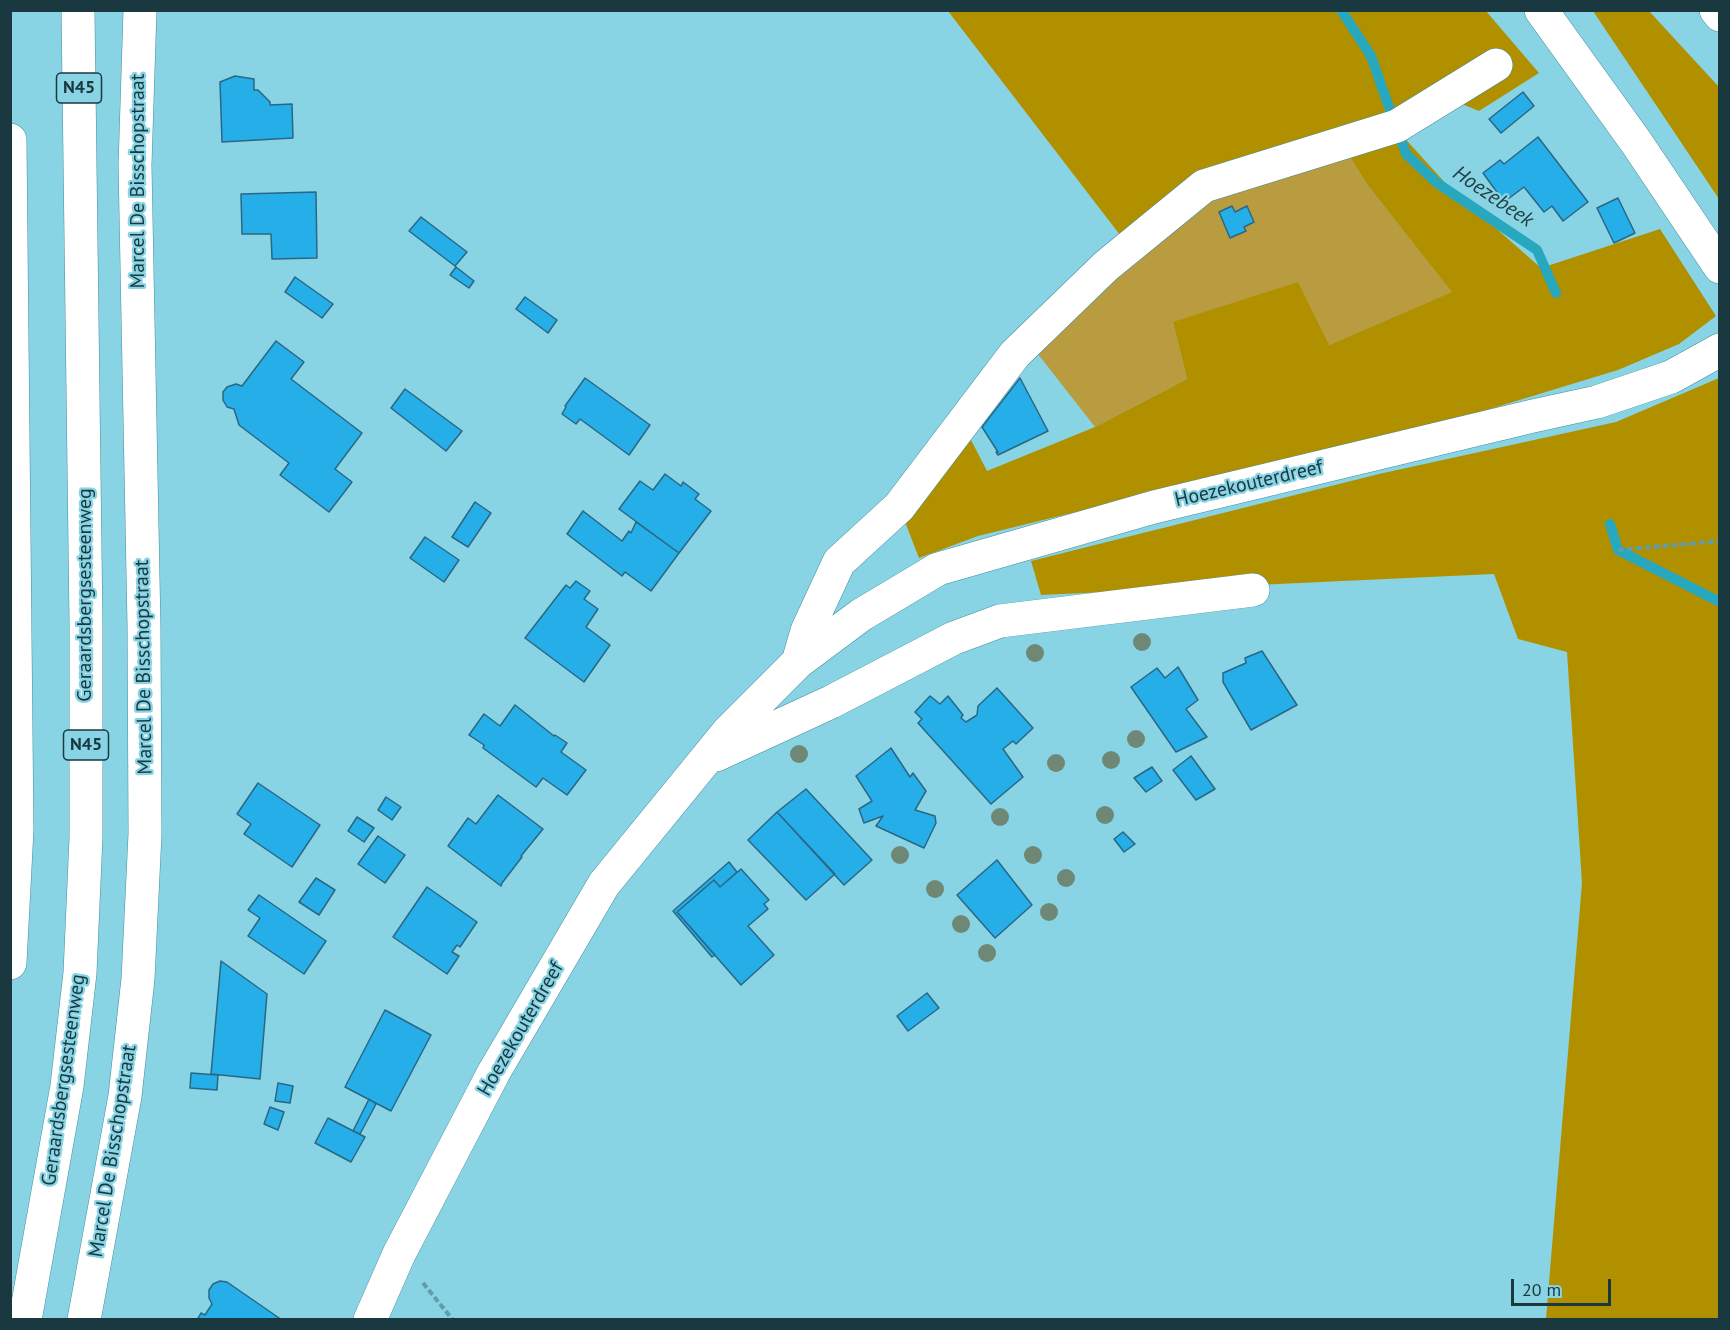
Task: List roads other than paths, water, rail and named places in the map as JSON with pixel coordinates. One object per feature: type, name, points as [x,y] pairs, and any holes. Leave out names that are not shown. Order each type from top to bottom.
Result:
[{"type":"main road","name":"Geraardsbergsesteenweg","points":[[25,1320],[35,1276],[67,1086],[80,973],[85,848],[86,624],[78,10]]},
{"type":"main road","name":"Marcel De Bisschopstraat","points":[[84,1320],[125,1096],[138,979],[145,845],[144,627],[135,165],[140,10]]},
{"type":"main road","points":[[1540,10],[1636,142],[1719,267]]},
{"type":"main road","points":[[1716,10],[1719,15]]},
{"type":"main road","name":"Hoezekouterdreef","points":[[798,662],[807,631],[839,562],[899,507],[1015,354],[1106,266],[1204,186],[1397,126],[1496,65]]},
{"type":"main road","points":[[10,140],[17,818],[10,963]]},
{"type":"main road","name":"Hoezekouterdreef","points":[[370,1320],[399,1254],[494,1072],[604,884],[728,732],[798,662],[861,615],[938,569],[1154,507],[1597,402],[1671,377],[1719,350]]},
{"type":"main road","name":"Hoezekouterdreef","points":[[706,760],[831,702],[954,638],[1000,621],[1253,590]]},
{"type":"waterway","name":"Hoezebeek","points":[[1341,10],[1371,56],[1391,113]]},
{"type":"waterway","name":"Hoezebeek","points":[[1401,140],[1406,154],[1437,183],[1537,250],[1556,293]]},
{"type":"waterway","name":"Hoezebeek","points":[[1610,524],[1618,550],[1720,602]]}]
